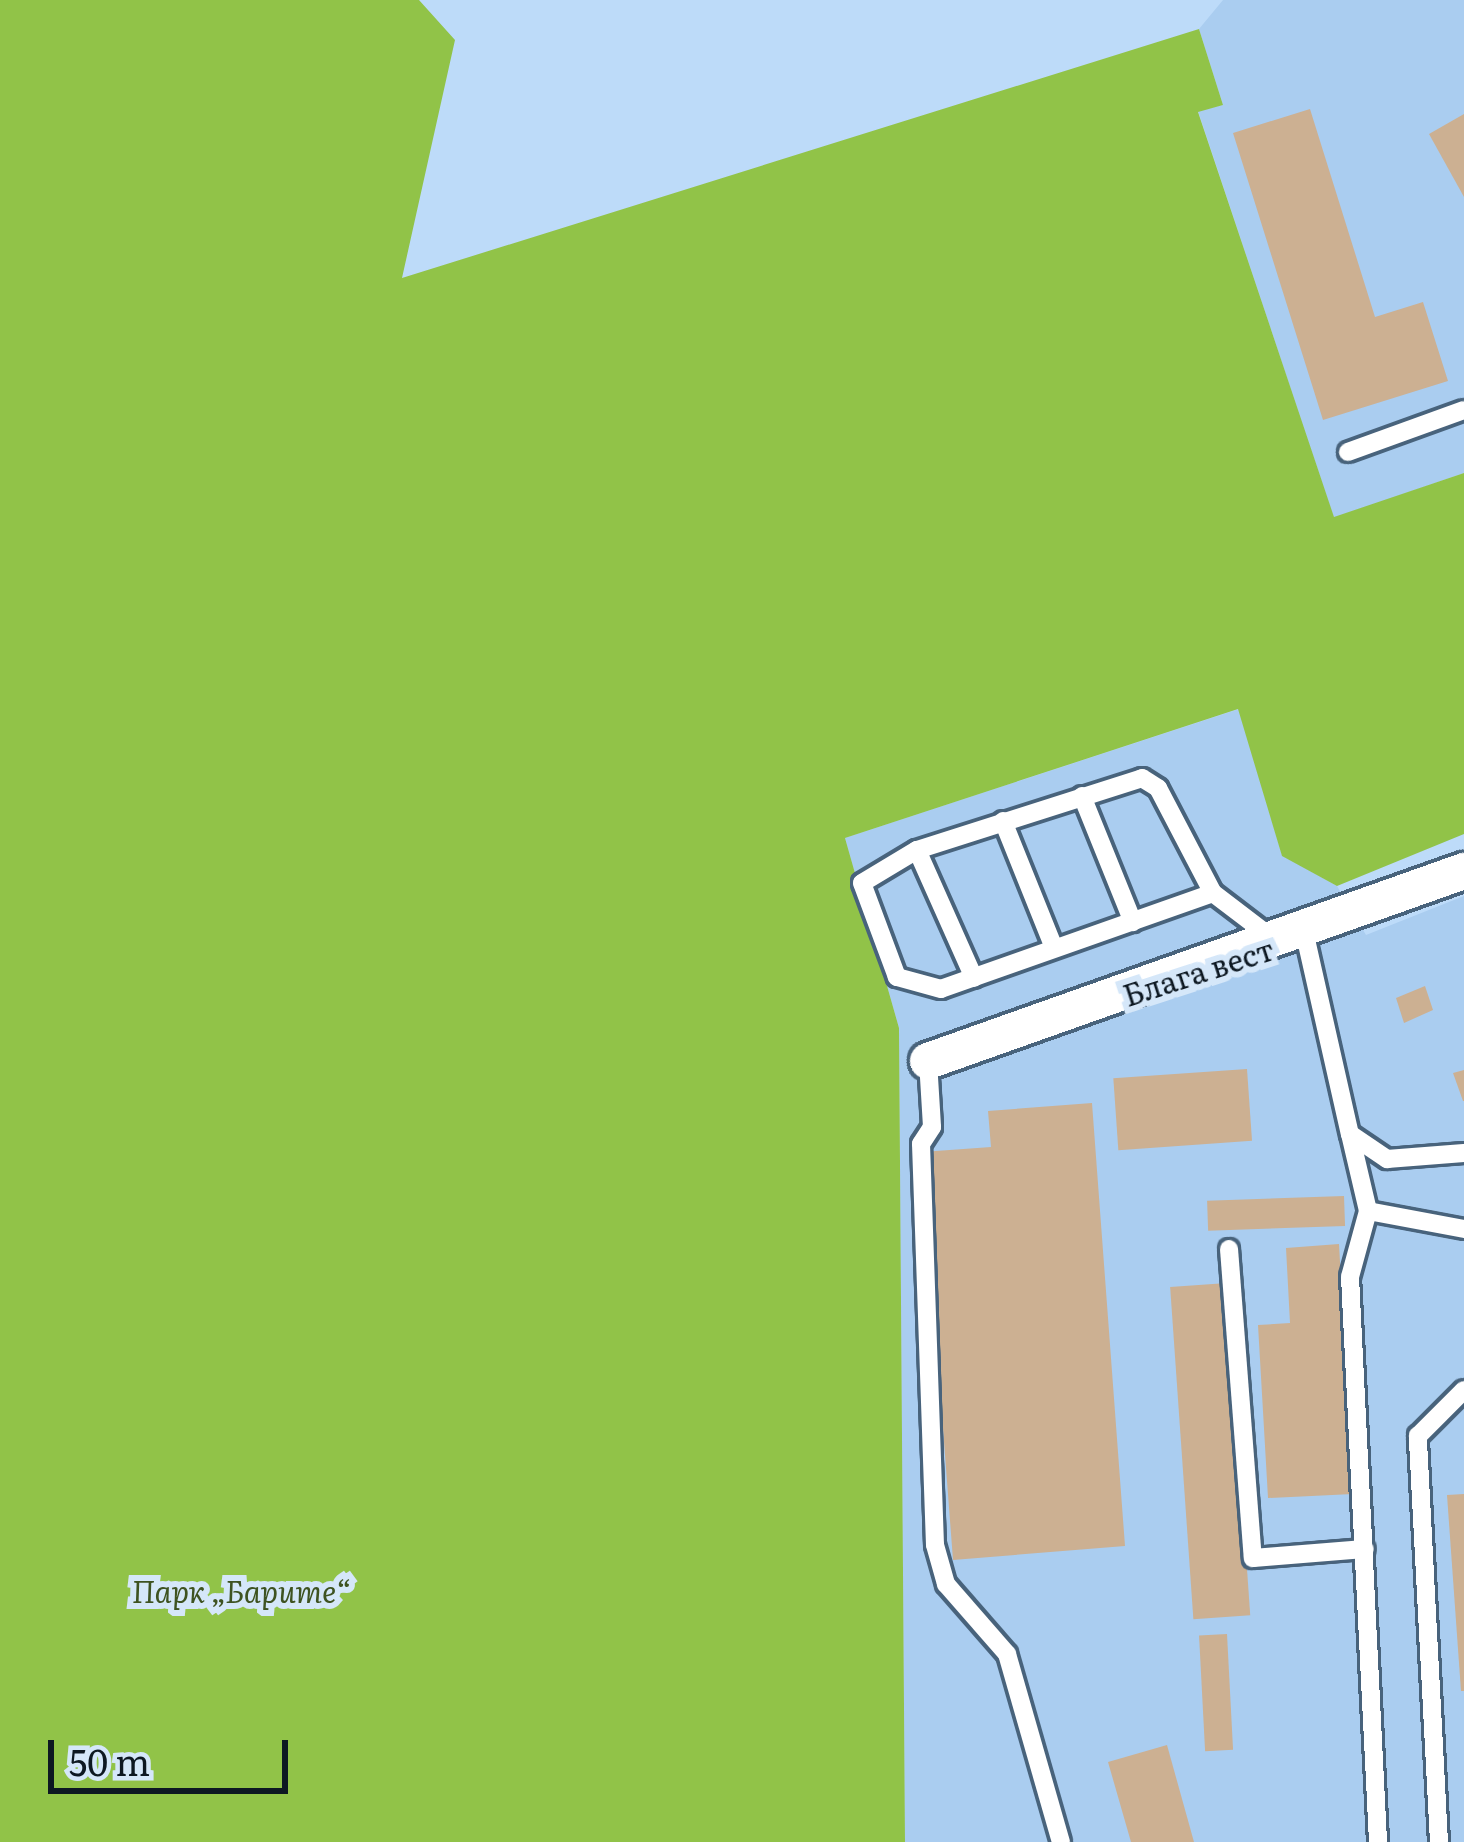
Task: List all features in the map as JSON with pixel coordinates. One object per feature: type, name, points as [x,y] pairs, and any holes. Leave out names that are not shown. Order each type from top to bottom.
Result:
[{"type":"street","name":"Блага вест","points":[[928,1061],[1292,940],[1464,871]]},
{"type":"lane","points":[[1348,452],[1464,410]]},
{"type":"lane","points":[[1214,893],[940,989],[897,977],[862,883],[917,850],[1142,778],[1158,788],[1214,893],[1292,940],[1368,1211],[1350,1277],[1378,1842]]},
{"type":"lane","points":[[1082,796],[1132,922]]},
{"type":"lane","points":[[1003,821],[1054,948]]},
{"type":"lane","points":[[917,850],[974,978]]},
{"type":"lane","points":[[928,1061],[932,1127],[921,1144],[935,1545],[946,1584],[1007,1654],[1061,1842]]},
{"type":"lane","points":[[1350,1134],[1387,1159],[1464,1154]]},
{"type":"lane","points":[[1368,1211],[1464,1228]]},
{"type":"lane","points":[[1229,1249],[1253,1558],[1365,1549]]},
{"type":"lane","points":[[1439,1842],[1418,1436],[1464,1390]]},
{"type":"shaded area","points":[[1223,0],[1464,0],[1464,473],[1334,518],[1198,111],[1223,105],[1199,29]]},
{"type":"shaded area","points":[[1239,709],[1282,855],[1337,886],[1366,935],[1464,896],[1464,1842],[905,1842],[899,1028],[845,838]]},
{"type":"green space","name":"Парк „Барите“","points":[[0,0],[419,0],[455,40],[402,278],[1199,29],[1223,105],[1198,112],[1334,517],[1464,473],[1464,834],[1337,886],[1282,856],[1238,709],[845,838],[899,1028],[905,1842],[0,1842]]},
{"type":"building","points":[[1310,109],[1375,317],[1423,302],[1448,381],[1323,420],[1233,133]]},
{"type":"building","points":[[1464,114],[1464,197],[1429,134]]},
{"type":"building","points":[[1425,986],[1433,1010],[1404,1023],[1396,998]]},
{"type":"building","points":[[1247,1069],[1252,1141],[1118,1150],[1113,1078]]},
{"type":"building","points":[[1464,1070],[1464,1101],[1463,1101],[1453,1073]]},
{"type":"building","points":[[1092,1103],[1125,1546],[953,1560],[922,1152],[991,1147],[988,1111]]},
{"type":"building","points":[[1344,1196],[1345,1226],[1208,1231],[1207,1201]]},
{"type":"building","points":[[1339,1244],[1353,1494],[1268,1498],[1258,1325],[1290,1323],[1286,1248]]},
{"type":"building","points":[[1227,1283],[1250,1615],[1193,1619],[1170,1287]]},
{"type":"building","points":[[1464,1494],[1464,1691],[1461,1691],[1447,1495]]},
{"type":"building","points":[[1227,1634],[1233,1750],[1205,1751],[1199,1635]]},
{"type":"building","points":[[1167,1745],[1194,1842],[1131,1842],[1108,1762]]}]
